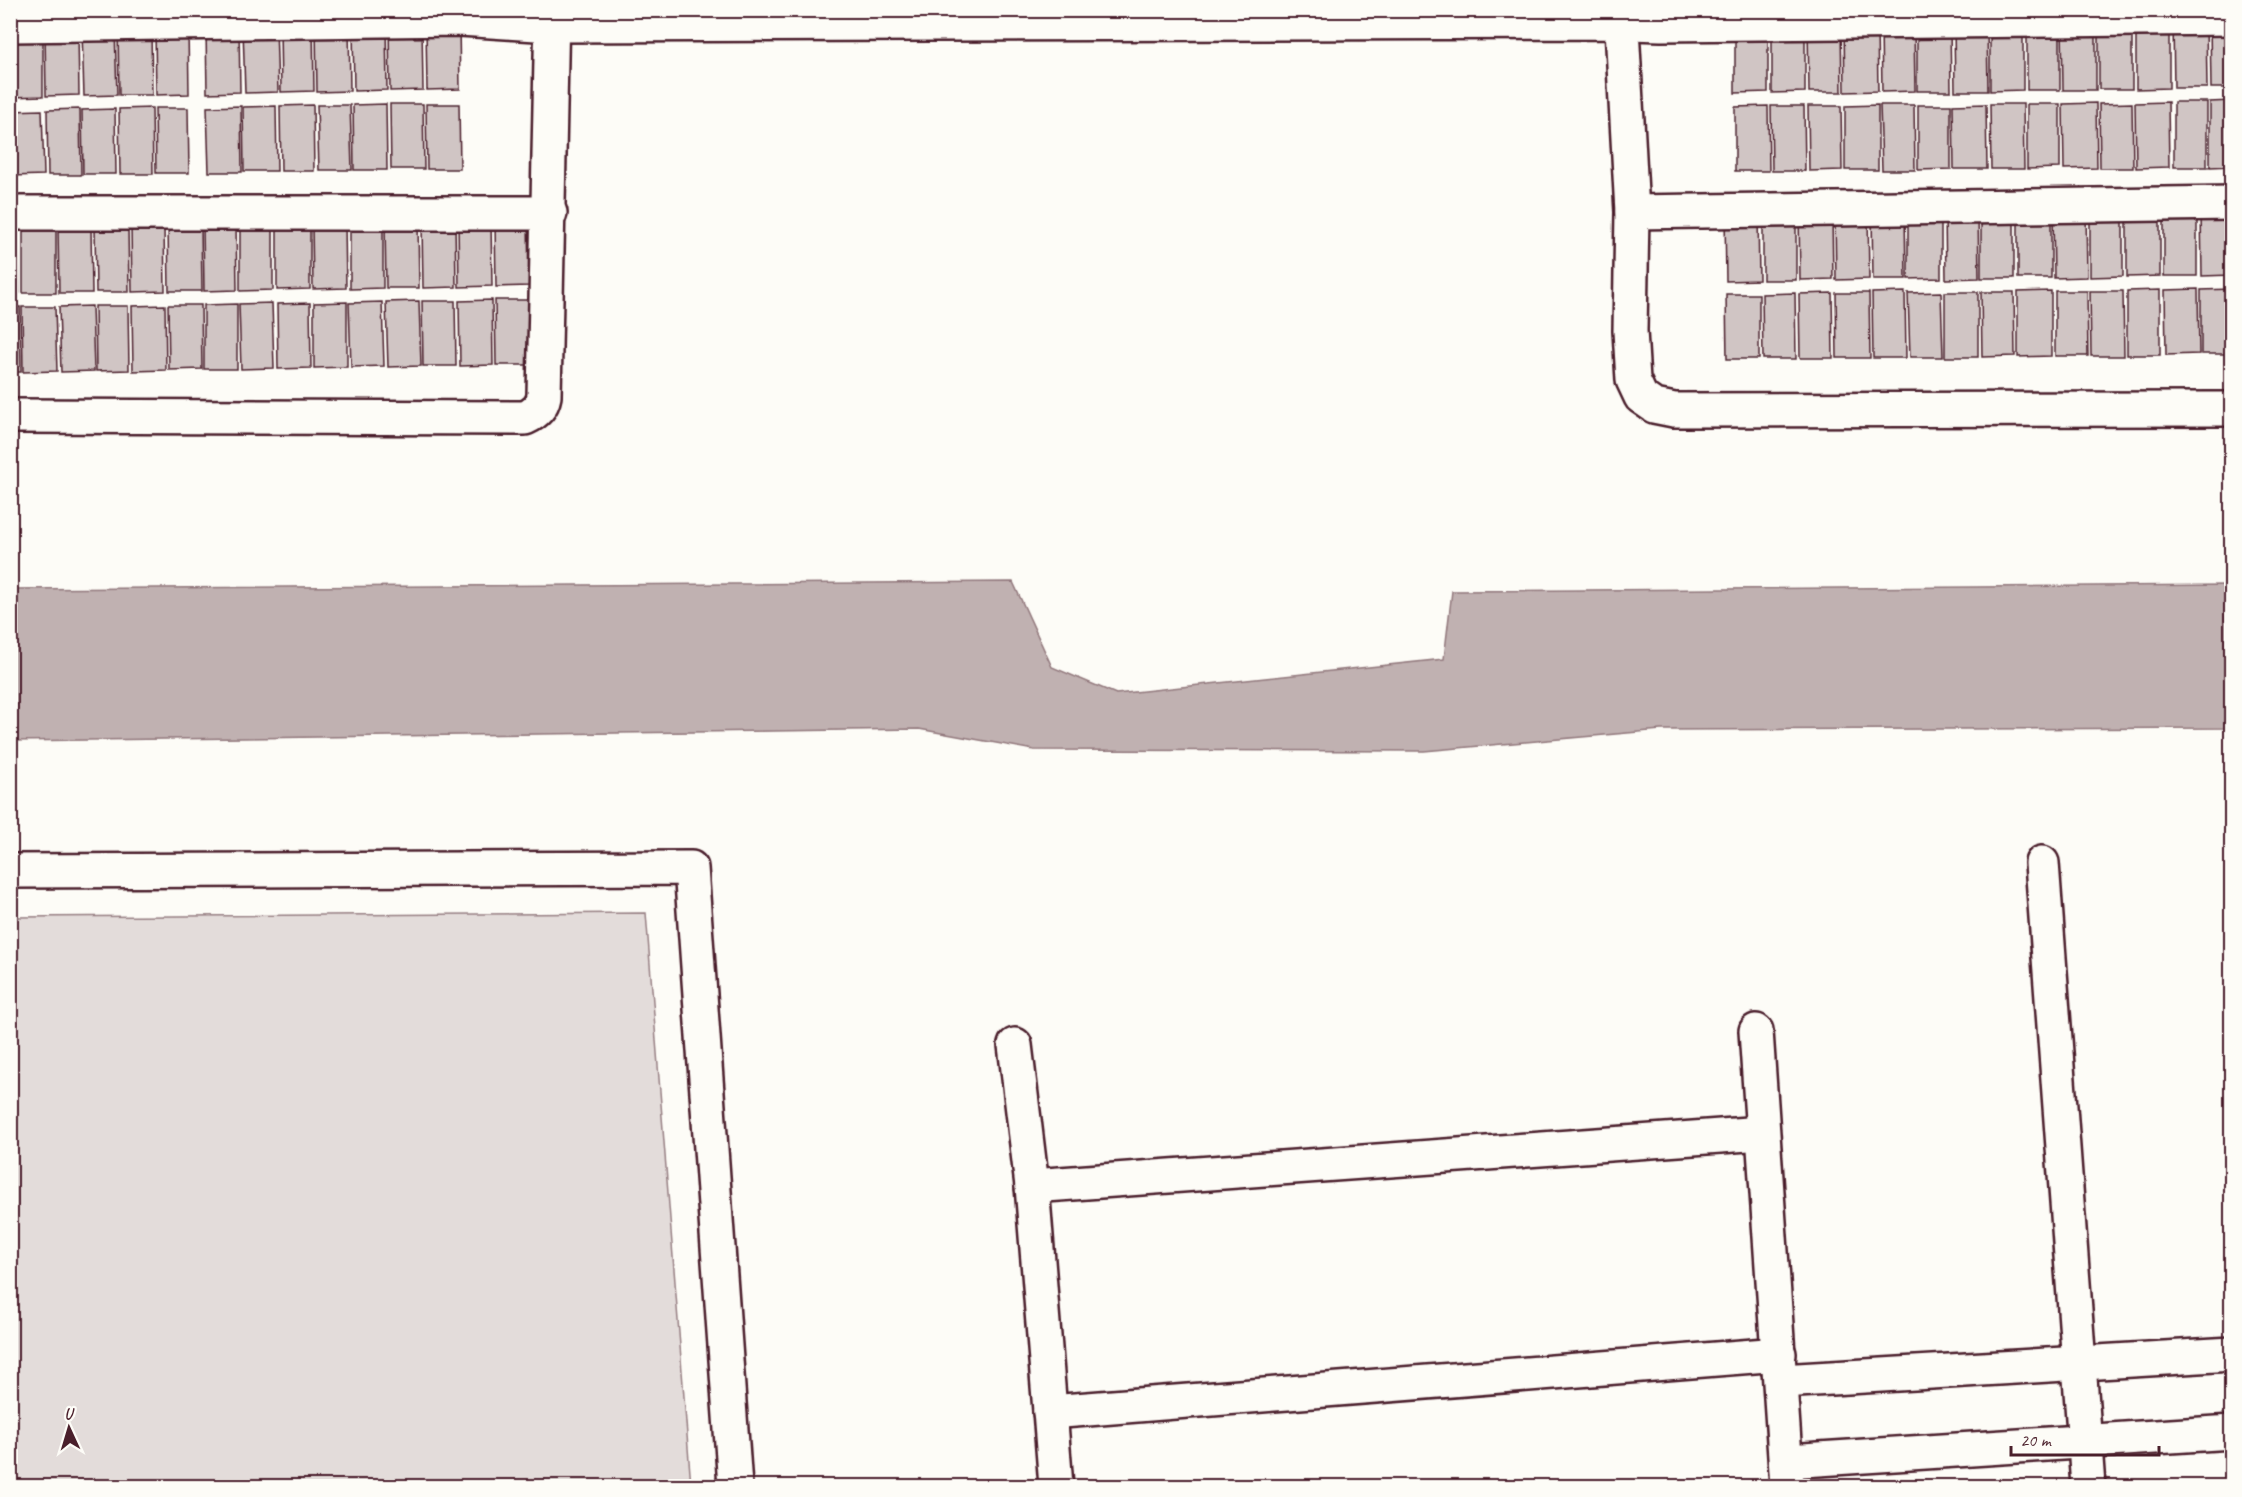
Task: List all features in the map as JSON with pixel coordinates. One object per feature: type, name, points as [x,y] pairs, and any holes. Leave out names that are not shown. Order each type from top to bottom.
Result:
[{"type":"street","points":[[1621,17],[1632,212],[1630,331],[1633,380],[1641,398],[1654,406],[1674,410],[2232,409]]},
{"type":"street","points":[[10,25],[552,18],[2232,18]]},
{"type":"street","points":[[10,416],[525,418],[533,415],[542,404],[544,396],[550,213],[552,18]]},
{"type":"street","points":[[1632,212],[2232,202]]},
{"type":"street","points":[[10,213],[550,213]]},
{"type":"street","points":[[2042,864],[2088,1486]]},
{"type":"street","points":[[10,871],[691,868],[735,1486]]},
{"type":"street","points":[[1756,1030],[1788,1474],[2085,1442],[2232,1432]]},
{"type":"street","points":[[1015,1045],[1032,1186],[1056,1486]]},
{"type":"street","points":[[1032,1186],[1762,1132]]},
{"type":"street","points":[[1050,1412],[1780,1367],[2079,1363],[2232,1354]]},
{"type":"shaded area","points":[[1013,582],[1052,667],[1116,694],[1444,659],[1452,591],[2231,585],[2231,728],[1661,730],[1424,751],[1034,750],[919,729],[11,741],[11,589]]},
{"type":"shaded area","points":[[646,913],[691,1486],[11,1486],[11,917]]},
{"type":"building","points":[[2136,23],[2169,24],[2169,88],[2136,89]]},
{"type":"building","points":[[2173,23],[2206,23],[2207,88],[2174,88]]},
{"type":"building","points":[[2210,23],[2232,23],[2232,88],[2211,88]]},
{"type":"building","points":[[459,24],[460,89],[427,90],[426,25]]},
{"type":"building","points":[[2062,24],[2096,25],[2096,90],[2063,90]]},
{"type":"building","points":[[2099,24],[2132,24],[2132,89],[2099,89]]},
{"type":"building","points":[[422,25],[423,90],[390,91],[389,26]]},
{"type":"building","points":[[1954,25],[1987,26],[1988,91],[1955,91]]},
{"type":"building","points":[[1990,25],[2023,26],[2023,90],[1990,91]]},
{"type":"building","points":[[2027,25],[2060,25],[2060,90],[2027,90]]},
{"type":"building","points":[[349,26],[350,91],[317,92],[316,27]]},
{"type":"building","points":[[353,26],[386,26],[387,90],[354,91]]},
{"type":"building","points":[[1844,26],[1877,27],[1878,91],[1845,92]]},
{"type":"building","points":[[1881,26],[1914,26],[1915,91],[1882,92]]},
{"type":"building","points":[[1917,26],[1950,26],[1951,91],[1917,91]]},
{"type":"building","points":[[276,27],[278,92],[245,93],[243,28]]},
{"type":"building","points":[[280,27],[313,27],[314,91],[281,92]]},
{"type":"building","points":[[1772,27],[1805,27],[1805,92],[1772,93]]},
{"type":"building","points":[[1808,27],[1841,27],[1842,92],[1809,92]]},
{"type":"building","points":[[239,28],[240,92],[207,93],[206,29]]},
{"type":"building","points":[[1735,28],[1768,28],[1768,92],[1735,93]]},
{"type":"building","points":[[188,29],[189,94],[156,95],[155,30]]},
{"type":"building","points":[[115,30],[117,95],[84,96],[82,31]]},
{"type":"building","points":[[118,30],[151,30],[152,95],[119,95]]},
{"type":"building","points":[[43,31],[43,96],[10,97],[10,32]]},
{"type":"building","points":[[78,31],[79,95],[46,96],[45,32]]},
{"type":"building","points":[[2232,101],[2232,166],[2210,167],[2210,102]]},
{"type":"building","points":[[2168,102],[2169,167],[2136,168],[2135,103]]},
{"type":"building","points":[[2174,102],[2207,102],[2207,167],[2174,167]]},
{"type":"building","points":[[2096,103],[2097,168],[2064,169],[2063,104]]},
{"type":"building","points":[[2132,103],[2133,168],[2100,168],[2099,104]]},
{"type":"building","points":[[386,104],[387,170],[354,170],[353,105]]},
{"type":"building","points":[[390,104],[423,104],[424,169],[391,169]]},
{"type":"building","points":[[426,104],[459,104],[460,169],[427,169]]},
{"type":"building","points":[[1986,104],[1987,169],[1954,169],[1953,105]]},
{"type":"building","points":[[1990,104],[2023,104],[2024,169],[1991,169]]},
{"type":"building","points":[[2027,104],[2060,104],[2060,168],[2027,169]]},
{"type":"building","points":[[313,105],[314,171],[281,171],[280,106]]},
{"type":"building","points":[[317,105],[350,105],[352,170],[319,170]]},
{"type":"building","points":[[1878,105],[1878,170],[1845,170],[1845,106]]},
{"type":"building","points":[[1880,105],[1914,105],[1915,170],[1882,170]]},
{"type":"building","points":[[1918,105],[1951,105],[1951,169],[1918,170]]},
{"type":"building","points":[[241,106],[242,172],[209,172],[207,107]]},
{"type":"building","points":[[276,106],[277,171],[244,171],[243,107]]},
{"type":"building","points":[[1768,106],[1769,171],[1735,171],[1735,107]]},
{"type":"building","points":[[1771,106],[1804,106],[1805,171],[1772,171]]},
{"type":"building","points":[[1808,106],[1841,106],[1842,170],[1809,171]]},
{"type":"building","points":[[152,108],[153,174],[120,174],[119,109]]},
{"type":"building","points":[[155,108],[188,108],[189,173],[156,173]]},
{"type":"building","points":[[80,109],[81,175],[48,175],[47,110]]},
{"type":"building","points":[[115,109],[116,174],[83,174],[82,110]]},
{"type":"building","points":[[42,110],[44,175],[11,176],[10,111]]},
{"type":"building","points":[[2201,210],[2232,211],[2232,275],[2202,276]]},
{"type":"building","points":[[2160,211],[2160,276],[2127,277],[2127,212]]},
{"type":"building","points":[[2164,211],[2197,211],[2197,276],[2164,276]]},
{"type":"building","points":[[2086,212],[2087,277],[2054,278],[2053,213]]},
{"type":"building","points":[[2090,212],[2123,212],[2123,276],[2090,277]]},
{"type":"building","points":[[1978,213],[1979,278],[1946,279],[1945,214]]},
{"type":"building","points":[[2014,213],[2014,278],[1981,278],[1981,214]]},
{"type":"building","points":[[2018,213],[2051,213],[2051,278],[2018,278]]},
{"type":"building","points":[[1868,214],[1869,279],[1836,280],[1835,215]]},
{"type":"building","points":[[1872,214],[1905,214],[1906,279],[1873,279]]},
{"type":"building","points":[[1908,214],[1941,214],[1941,278],[1908,279]]},
{"type":"building","points":[[1758,215],[1759,280],[1726,281],[1725,216]]},
{"type":"building","points":[[1796,215],[1796,280],[1763,280],[1763,216]]},
{"type":"building","points":[[1799,215],[1832,215],[1833,279],[1800,280]]},
{"type":"building","points":[[528,221],[529,286],[496,287],[495,222]]},
{"type":"building","points":[[455,222],[456,287],[423,288],[422,223]]},
{"type":"building","points":[[491,222],[492,286],[459,287],[458,223]]},
{"type":"building","points":[[350,223],[383,223],[383,288],[350,289]]},
{"type":"building","points":[[385,223],[418,223],[419,288],[386,288]]},
{"type":"building","points":[[277,224],[310,224],[310,289],[277,290]]},
{"type":"building","points":[[312,224],[345,224],[346,288],[313,289]]},
{"type":"building","points":[[203,225],[236,225],[237,290],[204,291]]},
{"type":"building","points":[[240,225],[273,225],[273,290],[240,291]]},
{"type":"building","points":[[168,226],[201,226],[202,291],[169,291]]},
{"type":"building","points":[[58,227],[91,228],[92,293],[59,293]]},
{"type":"building","points":[[95,227],[128,227],[129,292],[96,292]]},
{"type":"building","points":[[131,227],[164,227],[165,291],[132,292]]},
{"type":"building","points":[[18,228],[19,293],[10,293],[10,229]]},
{"type":"building","points":[[23,228],[56,228],[56,293],[23,293]]},
{"type":"building","points":[[2198,289],[2199,354],[2166,355],[2165,290]]},
{"type":"building","points":[[2232,289],[2232,354],[2201,354],[2201,290]]},
{"type":"building","points":[[2160,290],[2160,355],[2127,355],[2127,291]]},
{"type":"building","points":[[2051,291],[2051,356],[2018,357],[2018,292]]},
{"type":"building","points":[[2055,291],[2087,291],[2088,356],[2055,356]]},
{"type":"building","points":[[2090,291],[2123,291],[2124,356],[2091,356]]},
{"type":"building","points":[[1905,292],[1906,358],[1873,358],[1872,293]]},
{"type":"building","points":[[1941,292],[1943,357],[1910,357],[1908,293]]},
{"type":"building","points":[[1945,292],[1978,292],[1978,357],[1945,357]]},
{"type":"building","points":[[1981,292],[2014,292],[2015,356],[1982,357]]},
{"type":"building","points":[[1795,293],[1796,359],[1763,359],[1762,294]]},
{"type":"building","points":[[1832,293],[1833,358],[1800,358],[1799,294]]},
{"type":"building","points":[[1836,293],[1869,293],[1870,358],[1837,358]]},
{"type":"building","points":[[1726,294],[1759,294],[1759,359],[1727,359]]},
{"type":"building","points":[[492,300],[493,365],[460,366],[459,301]]},
{"type":"building","points":[[495,300],[528,300],[529,365],[496,365]]},
{"type":"building","points":[[419,301],[421,366],[388,367],[386,302]]},
{"type":"building","points":[[422,301],[455,301],[456,366],[423,366]]},
{"type":"building","points":[[347,302],[347,367],[314,368],[314,303]]},
{"type":"building","points":[[382,302],[384,366],[351,367],[349,303]]},
{"type":"building","points":[[272,303],[274,368],[241,369],[239,304]]},
{"type":"building","points":[[310,303],[311,368],[278,369],[277,304]]},
{"type":"building","points":[[237,304],[237,369],[204,369],[204,305]]},
{"type":"building","points":[[165,305],[166,370],[133,371],[132,306]]},
{"type":"building","points":[[168,305],[201,305],[202,369],[169,370]]},
{"type":"building","points":[[92,306],[94,371],[61,372],[59,307]]},
{"type":"building","points":[[95,306],[128,306],[129,370],[96,371]]},
{"type":"building","points":[[10,307],[20,307],[21,372],[10,372]]},
{"type":"building","points":[[22,307],[55,307],[57,371],[23,372]]}]
